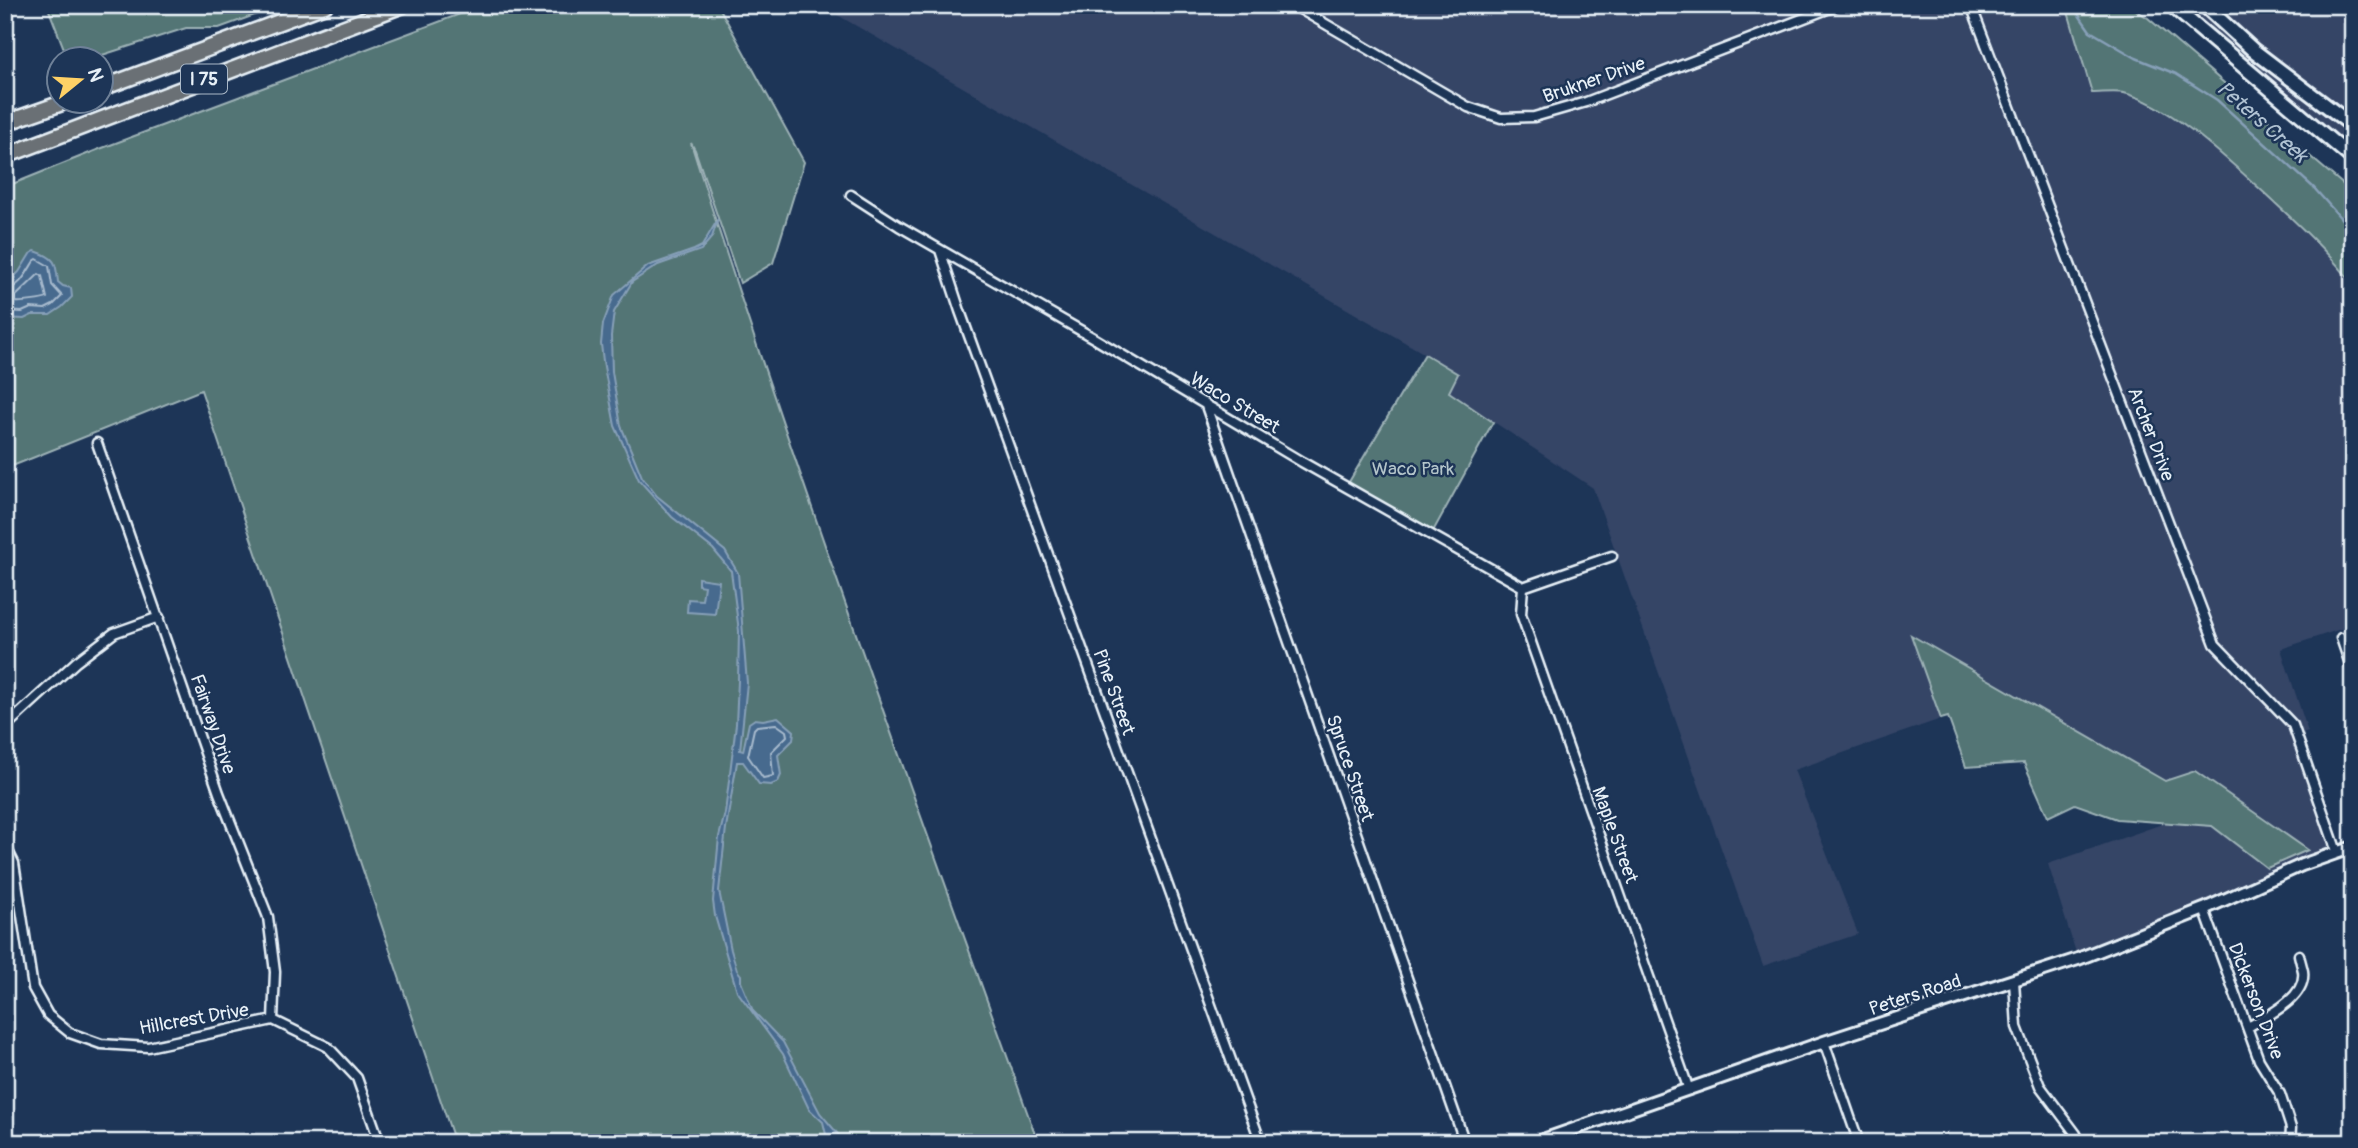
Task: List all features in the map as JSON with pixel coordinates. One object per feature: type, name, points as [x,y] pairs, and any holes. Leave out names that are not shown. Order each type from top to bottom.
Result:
[{"type":"highway","name":"I 75","points":[[116,83],[325,5]]},
{"type":"highway","name":"I 75","points":[[5,156],[403,5]]},
{"type":"highway","points":[[5,123],[46,109]]},
{"type":"main road","points":[[2171,5],[2353,159]]},
{"type":"main road","points":[[2204,5],[2253,50],[2353,127]]},
{"type":"main road","points":[[2241,65],[2253,50]]},
{"type":"street","name":"Brukner Drive","points":[[1293,5],[1468,107],[1501,118],[1534,117],[1577,105],[1838,5]]},
{"type":"street","name":"Archer Drive","points":[[1971,5],[2215,644],[2293,725],[2337,852]]},
{"type":"street","name":"Waco Street","points":[[851,195],[940,250],[1522,587]]},
{"type":"street","name":"Pine Street","points":[[940,250],[977,360],[1261,1143]]},
{"type":"street","name":"Spruce Street","points":[[1205,403],[1465,1143]]},
{"type":"street","name":"Fairway Drive","points":[[97,443],[219,793],[268,916],[275,972],[274,1020]]},
{"type":"street","points":[[1522,587],[1612,556]]},
{"type":"street","name":"Maple Street","points":[[1522,587],[1521,614],[1689,1090]]},
{"type":"street","points":[[5,727],[76,662],[114,633],[159,617]]},
{"type":"street","points":[[2341,638],[2353,673]]},
{"type":"street","name":"Hillcrest Drive","points":[[5,845],[13,863],[33,988],[48,1015],[70,1033],[101,1044],[148,1047],[274,1020],[328,1046],[357,1078],[380,1143]]},
{"type":"street","name":"Peters Road","points":[[1534,1143],[1824,1042],[2078,959],[2204,909],[2302,865],[2353,847]]},
{"type":"street","name":"Dickerson Drive","points":[[2204,909],[2259,1060],[2280,1094],[2291,1128],[2290,1143]]},
{"type":"street","points":[[2248,1027],[2279,1010],[2300,988],[2304,973],[2298,955]]},
{"type":"street","points":[[2014,981],[2017,1027],[2040,1086],[2077,1134],[2080,1143]]},
{"type":"street","points":[[1824,1042],[1859,1143]]},
{"type":"shaded area","points":[[820,5],[1293,5],[1302,10],[1305,5],[2066,5],[2092,93],[2123,92],[2157,107],[2211,144],[2335,260],[2353,284],[2353,625],[2281,649],[2308,732],[2297,736],[2337,852],[2078,959],[2048,864],[2165,823],[2212,826],[2267,868],[2308,849],[2165,782],[1912,636],[1941,719],[1794,770],[1858,934],[1763,966],[1593,488],[1449,392],[1458,373]]},
{"type":"shaded area","points":[[2171,5],[2353,5],[2353,159]]},
{"type":"green space","points":[[47,5],[282,5],[219,28],[186,28],[116,51],[116,46],[63,46]]},
{"type":"green space","points":[[484,5],[718,5],[804,162],[773,263],[740,283],[691,143],[815,516],[1035,1134],[1025,1143],[455,1143],[201,390],[5,469],[5,187]]},
{"type":"green space","points":[[2066,5],[2128,5],[2148,18],[2353,193],[2353,284],[2320,246],[2284,211],[2196,133],[2141,99],[2124,93],[2092,93]]},
{"type":"green space","name":"Waco Park","points":[[1425,354],[1458,374],[1449,392],[1493,422],[1431,535],[1346,487]]},
{"type":"green space","points":[[1911,635],[2165,781],[2195,771],[2308,850],[2267,868],[2212,826],[2117,819],[2075,804],[2048,817],[2024,763],[1966,767],[1948,717],[1941,719]]},
{"type":"water","points":[[718,219],[712,237],[701,250],[658,265],[632,282],[614,312],[611,336],[612,372],[621,426],[642,477],[657,496],[725,551],[738,573],[747,683],[740,750],[743,751],[749,723],[755,719],[778,717],[794,731],[793,740],[778,755],[781,775],[778,782],[771,785],[759,784],[743,762],[737,762],[719,891],[731,950],[753,1011],[783,1042],[820,1113],[843,1143],[828,1143],[823,1122],[809,1109],[783,1054],[737,991],[715,916],[713,901],[719,837],[725,813],[736,724],[738,681],[739,631],[731,571],[713,549],[672,517],[639,480],[615,426],[603,361],[603,324],[614,295],[648,266],[702,246]]},
{"type":"water","points":[[35,251],[54,262],[58,282],[71,288],[72,297],[50,315],[32,315],[24,319],[5,318],[5,286]]},
{"type":"water","points":[[698,578],[719,581],[715,614],[687,612],[688,599],[702,600],[704,586],[698,585]]},
{"type":"waterway","name":"Peters Creek","points":[[2072,5],[2090,31],[2136,58],[2176,74],[2217,100],[2314,188],[2353,232]]}]
